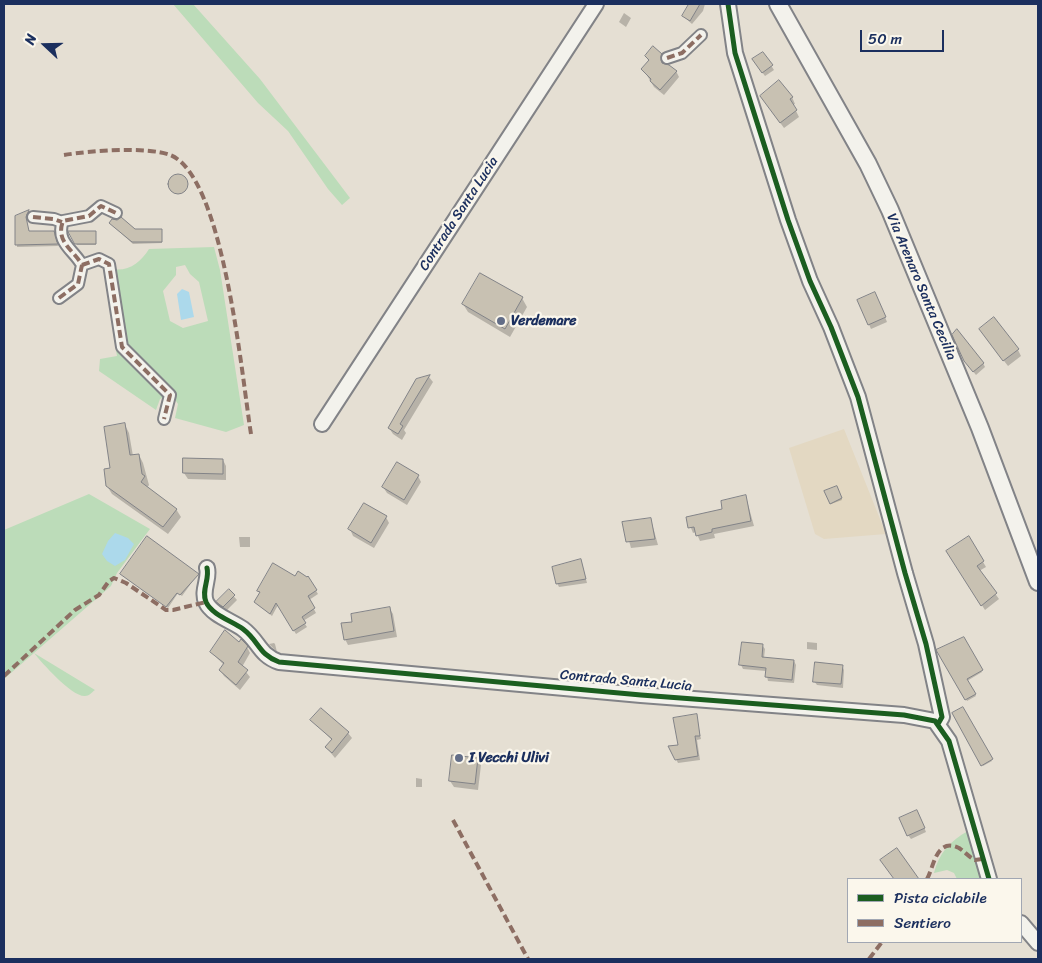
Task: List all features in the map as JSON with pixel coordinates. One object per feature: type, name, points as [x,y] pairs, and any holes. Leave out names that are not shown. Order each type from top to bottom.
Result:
[{"type":"street","name":"Contrada Santa Lucia","points":[[322,424],[596,4]]},
{"type":"street","points":[[728,4],[735,53],[788,220],[810,281],[831,327],[858,397],[926,644],[942,716],[938,724],[949,741],[989,878]]},
{"type":"street","name":"Via Arenaro Santa Cecilia","points":[[778,4],[868,164],[886,203],[980,428],[1038,582]]},
{"type":"street","points":[[667,58],[682,53],[701,35]]},
{"type":"street","points":[[62,222],[67,218],[88,216],[101,206],[116,212]]},
{"type":"street","points":[[33,217],[54,219],[62,222]]},
{"type":"street","points":[[62,222],[64,243],[82,265]]},
{"type":"street","points":[[82,265],[99,259],[109,264],[122,347],[170,395],[164,419]]},
{"type":"street","points":[[59,298],[78,284],[82,265]]},
{"type":"street","name":"Contrada Santa Lucia","points":[[207,568],[204,592],[206,602],[212,612],[244,630],[254,639],[261,652],[279,662],[651,695],[904,714],[922,717],[938,724]]},
{"type":"street","points":[[1022,924],[1038,943]]},
{"type":"shaded area","points":[[844,429],[886,534],[824,539],[815,534],[789,448]]},
{"type":"green space","points":[[173,4],[193,4],[260,79],[350,198],[342,205],[328,189],[288,131],[258,103]]},
{"type":"green space","points":[[214,247],[220,270],[244,425],[226,432],[175,418],[178,404],[174,398],[166,396],[160,399],[156,410],[99,371],[100,359],[117,356],[113,332],[117,329],[111,269],[129,268],[138,262],[149,249]],"holes":[[[185,265],[190,274],[199,282],[208,321],[183,328],[170,321],[163,291],[176,275],[176,267]]]},
{"type":"green space","points":[[89,494],[150,529],[117,573],[111,586],[4,679],[4,530]]},
{"type":"green space","points":[[34,653],[95,690],[89,695],[79,695],[58,679]]},
{"type":"green space","points":[[968,831],[984,878],[956,878],[954,873],[947,870],[934,873],[942,854],[956,839]]},
{"type":"water","points":[[182,289],[189,292],[194,317],[181,320],[177,294]]},
{"type":"water","points":[[115,533],[128,538],[134,544],[125,560],[115,566],[107,561],[102,554],[108,541]]},
{"type":"building","points":[[689,4],[700,4],[690,21],[682,16]]},
{"type":"building","points":[[653,46],[662,54],[662,63],[669,65],[677,71],[660,90],[641,69],[649,60],[645,56]]},
{"type":"building","points":[[763,52],[773,65],[762,73],[752,59]]},
{"type":"building","points":[[779,80],[793,97],[790,99],[797,110],[780,123],[760,96]]},
{"type":"building","points":[[178,174],[185,177],[188,184],[185,191],[178,194],[171,191],[168,184],[171,177]]},
{"type":"building","points":[[29,210],[26,217],[29,231],[54,231],[58,244],[15,245],[15,216]]},
{"type":"building","points":[[121,217],[135,229],[162,229],[162,242],[132,242],[109,223],[112,219],[117,220]]},
{"type":"building","points":[[68,231],[96,231],[96,244],[75,244]]},
{"type":"building","points":[[480,273],[523,297],[505,329],[462,304]]},
{"type":"building","points":[[875,292],[886,317],[868,325],[857,300]]},
{"type":"building","points":[[994,317],[1019,349],[1003,361],[979,329]]},
{"type":"building","points":[[957,329],[984,363],[973,372],[964,361],[952,335]]},
{"type":"building","points":[[430,375],[400,424],[403,426],[398,434],[388,428],[416,379]]},
{"type":"building","points":[[125,423],[130,455],[139,454],[142,474],[145,476],[141,482],[177,509],[163,527],[106,486],[104,469],[110,468],[104,427]]},
{"type":"building","points":[[183,458],[223,459],[223,474],[183,473]]},
{"type":"building","points":[[397,462],[419,475],[404,500],[382,487]]},
{"type":"building","points":[[837,486],[842,498],[830,504],[824,491]]},
{"type":"building","points":[[746,495],[751,521],[712,529],[712,532],[696,536],[694,527],[688,528],[686,517],[722,509],[721,501]]},
{"type":"building","points":[[364,503],[387,516],[371,543],[348,529]]},
{"type":"building","points":[[651,518],[655,539],[626,542],[622,522]]},
{"type":"building","points":[[147,536],[199,574],[180,595],[177,593],[166,607],[120,574]]},
{"type":"building","points":[[969,536],[984,561],[977,566],[997,593],[981,606],[946,551]]},
{"type":"building","points":[[581,559],[586,579],[556,584],[552,567]]},
{"type":"building","points":[[273,563],[295,576],[298,571],[308,576],[317,590],[308,596],[315,608],[302,617],[306,623],[293,631],[276,603],[270,614],[254,602],[260,592],[257,591]]},
{"type":"building","points":[[229,589],[235,595],[223,607],[216,602]]},
{"type":"building","points":[[390,607],[394,631],[344,640],[341,623],[352,622],[351,614]]},
{"type":"building","points":[[225,630],[239,642],[241,639],[248,646],[238,662],[248,670],[236,685],[219,670],[224,663],[210,652]]},
{"type":"building","points":[[964,637],[983,670],[967,679],[976,694],[965,700],[936,650]]},
{"type":"building","points":[[742,642],[763,644],[762,657],[794,660],[792,680],[765,677],[766,668],[739,665]]},
{"type":"building","points":[[815,662],[843,665],[841,684],[813,682]]},
{"type":"building","points":[[963,707],[993,759],[981,766],[952,713]]},
{"type":"building","points":[[321,708],[349,732],[332,753],[325,747],[332,739],[310,720]]},
{"type":"building","points":[[697,714],[700,736],[695,736],[698,756],[675,760],[668,746],[678,745],[673,718]]},
{"type":"building","points":[[452,755],[478,758],[475,784],[449,781]]},
{"type":"building","points":[[917,810],[925,828],[907,836],[899,818]]},
{"type":"building","points":[[897,848],[918,878],[893,878],[880,860]]},
{"type":"marked path","points":[[667,58],[682,53],[701,35]]},
{"type":"marked path","points":[[64,155],[133,150],[160,152],[170,155],[189,170],[204,199],[217,238],[236,327],[251,434]]},
{"type":"marked path","points":[[59,298],[78,284],[82,265],[63,240],[61,235],[63,221],[89,216],[101,206],[116,213]]},
{"type":"marked path","points":[[33,217],[54,219],[62,222]]},
{"type":"marked path","points":[[82,265],[99,259],[109,264],[122,347],[170,395],[164,419]]},
{"type":"marked path","points":[[4,676],[75,610],[99,595],[109,581],[114,578],[126,583],[166,610],[206,602]]},
{"type":"marked path","points":[[453,820],[528,959]]},
{"type":"marked path","points":[[927,878],[937,855],[945,847],[959,848],[975,860],[982,859]]},
{"type":"marked path","points":[[869,959],[881,943]]},
{"type":"cycle path","points":[[728,4],[735,53],[788,220],[810,281],[831,327],[858,397],[926,644],[942,717],[938,724]]},
{"type":"cycle path","points":[[207,568],[204,593],[209,607],[217,614],[243,629],[267,656],[279,662],[641,695],[904,715],[935,721],[949,741],[989,878]]},
{"type":"place","name":"Verdemare","points":[[501,321]]},
{"type":"place","name":"I Vecchi Ulivi","points":[[459,758]]}]
